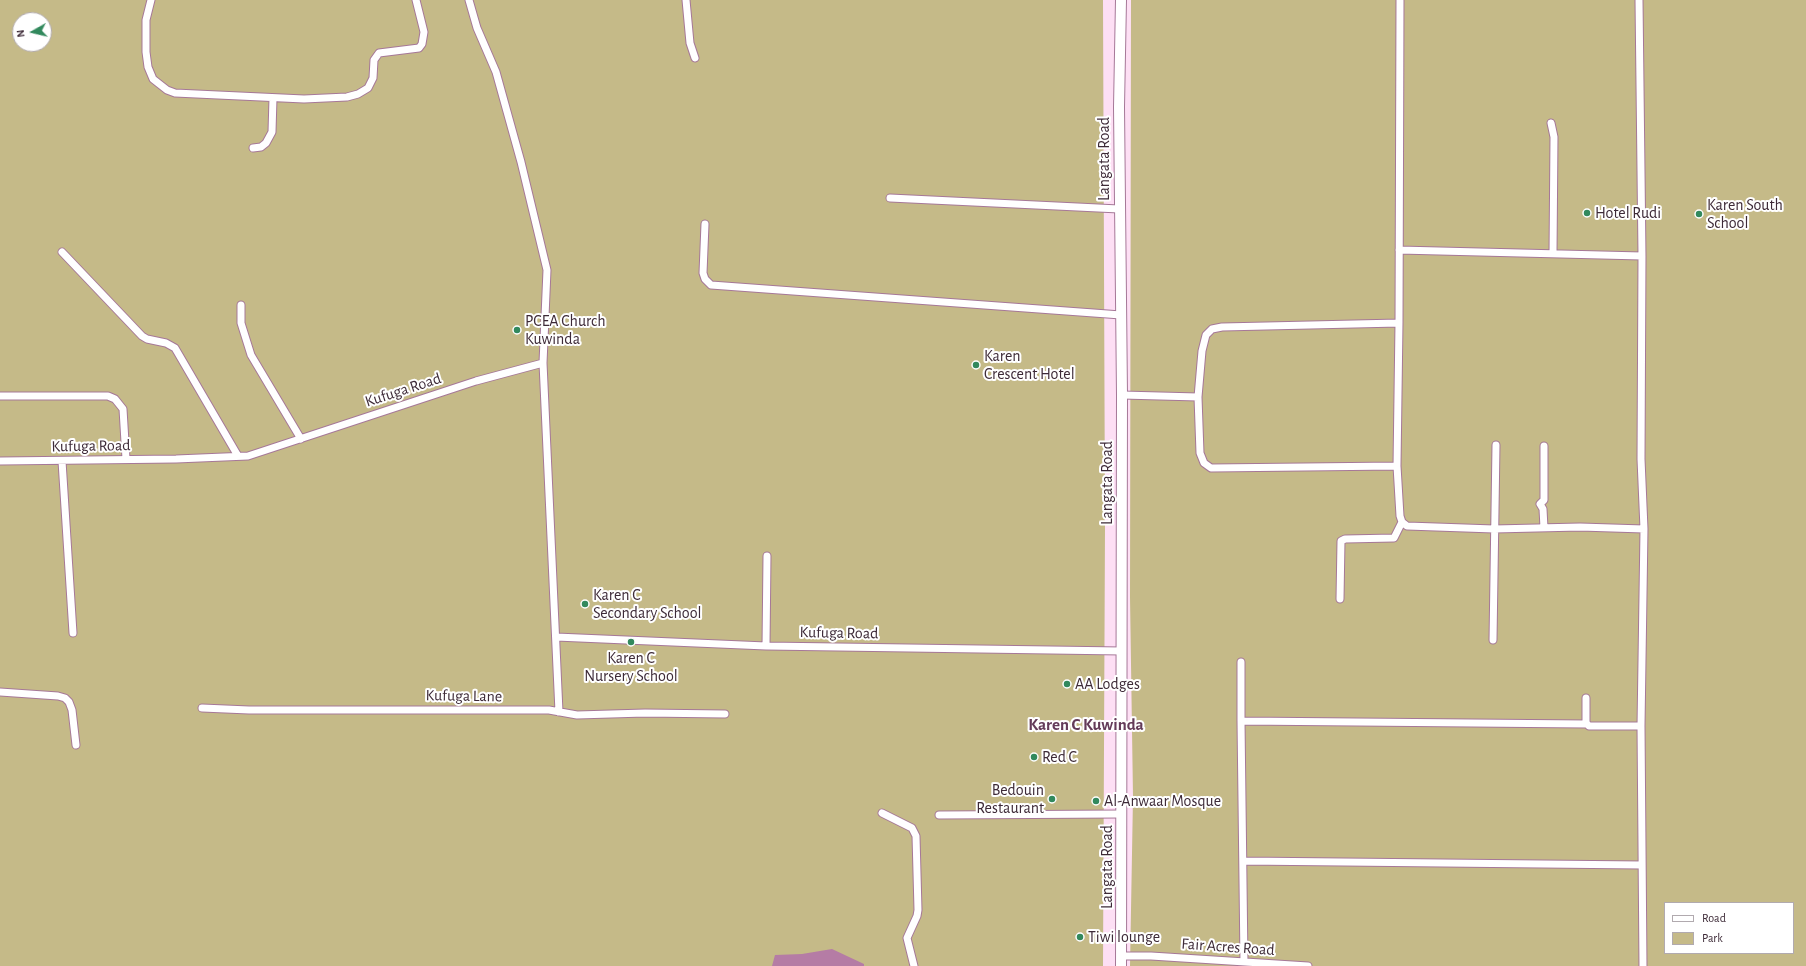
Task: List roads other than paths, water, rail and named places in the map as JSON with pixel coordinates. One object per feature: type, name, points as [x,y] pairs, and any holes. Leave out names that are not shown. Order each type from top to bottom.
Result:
[{"type":"main road","name":"Langata Road","points":[[1120,0],[1119,209],[1122,395],[1121,961]]},
{"type":"street","points":[[151,0],[146,20],[146,52],[148,67],[153,79],[167,90],[175,93],[304,100],[347,97],[358,94],[368,88],[373,78],[374,60],[379,53],[419,48],[422,44],[424,32],[416,0]]},
{"type":"street","points":[[469,0],[477,28],[496,72],[521,162],[547,270],[543,363],[559,712]]},
{"type":"street","points":[[686,0],[690,43],[695,58]]},
{"type":"street","points":[[1400,0],[1398,466],[1400,516],[1402,522],[1412,528],[1644,529]]},
{"type":"street","points":[[1639,0],[1642,256],[1641,459],[1644,529],[1641,726],[1643,966]]},
{"type":"street","points":[[253,148],[261,147],[266,143],[272,132],[273,98]]},
{"type":"street","points":[[1551,123],[1554,137],[1553,253]]},
{"type":"street","points":[[890,198],[1119,209]]},
{"type":"street","points":[[705,224],[703,273],[705,279],[710,285],[1121,315]]},
{"type":"street","points":[[1399,250],[1642,256]]},
{"type":"street","points":[[62,252],[142,336],[147,340],[166,344],[174,348],[238,456]]},
{"type":"street","points":[[241,305],[241,323],[251,355],[301,439]]},
{"type":"street","points":[[1398,466],[1211,468],[1204,463],[1200,453],[1198,398],[1202,351],[1206,335],[1212,329],[1222,327],[1399,323]]},
{"type":"street","name":"Kufuga Road","points":[[0,461],[62,461],[248,456],[476,381],[543,363]]},
{"type":"street","points":[[1122,395],[1198,398]]},
{"type":"street","points":[[0,396],[108,396],[115,399],[123,409],[126,459]]},
{"type":"street","points":[[1493,640],[1496,445]]},
{"type":"street","points":[[1544,446],[1544,500],[1540,504],[1543,509],[1544,528]]},
{"type":"street","points":[[62,461],[73,633]]},
{"type":"street","points":[[1340,599],[1341,541],[1345,539],[1394,538],[1402,522]]},
{"type":"street","points":[[766,646],[767,556]]},
{"type":"street","name":"Kufuga Road","points":[[556,636],[766,646],[1122,650]]},
{"type":"street","points":[[1241,662],[1244,962]]},
{"type":"street","points":[[0,692],[58,696],[64,698],[69,702],[72,710],[76,745]]},
{"type":"street","points":[[1586,698],[1587,724]]},
{"type":"street","name":"Kufuga Lane","points":[[202,708],[249,710],[549,710],[578,715],[645,713],[725,714]]},
{"type":"street","points":[[1241,721],[1587,724],[1589,726],[1641,726]]},
{"type":"street","points":[[882,813],[912,828],[916,836],[918,910],[917,916],[907,938],[914,966]]},
{"type":"street","points":[[939,815],[1122,814]]},
{"type":"street","points":[[1243,861],[1642,865]]},
{"type":"street","name":"Fair Acres Road","points":[[1121,961],[1151,956],[1308,966]]},
{"type":"place","name":"Hotel Rudi","points":[[1587,213]]},
{"type":"place","name":"Karen South School","points":[[1699,214]]},
{"type":"place","name":"PCEA Church Kuwinda","points":[[517,330]]},
{"type":"place","name":"Karen Crescent Hotel","points":[[976,365]]},
{"type":"place","name":"Karen C Secondary School","points":[[585,604]]},
{"type":"place","name":"Karen C Nursery School","points":[[631,642]]},
{"type":"place","name":"AA Lodges","points":[[1067,684]]},
{"type":"place","name":"Red C","points":[[1034,757]]},
{"type":"place","name":"Bedouin Restaurant","points":[[1052,799]]},
{"type":"place","name":"Al-Anwaar Mosque","points":[[1096,801]]},
{"type":"place","name":"Tiwi lounge","points":[[1080,937]]},
{"type":"district","name":"Karen C Kuwinda","points":[[1086,725]]}]
